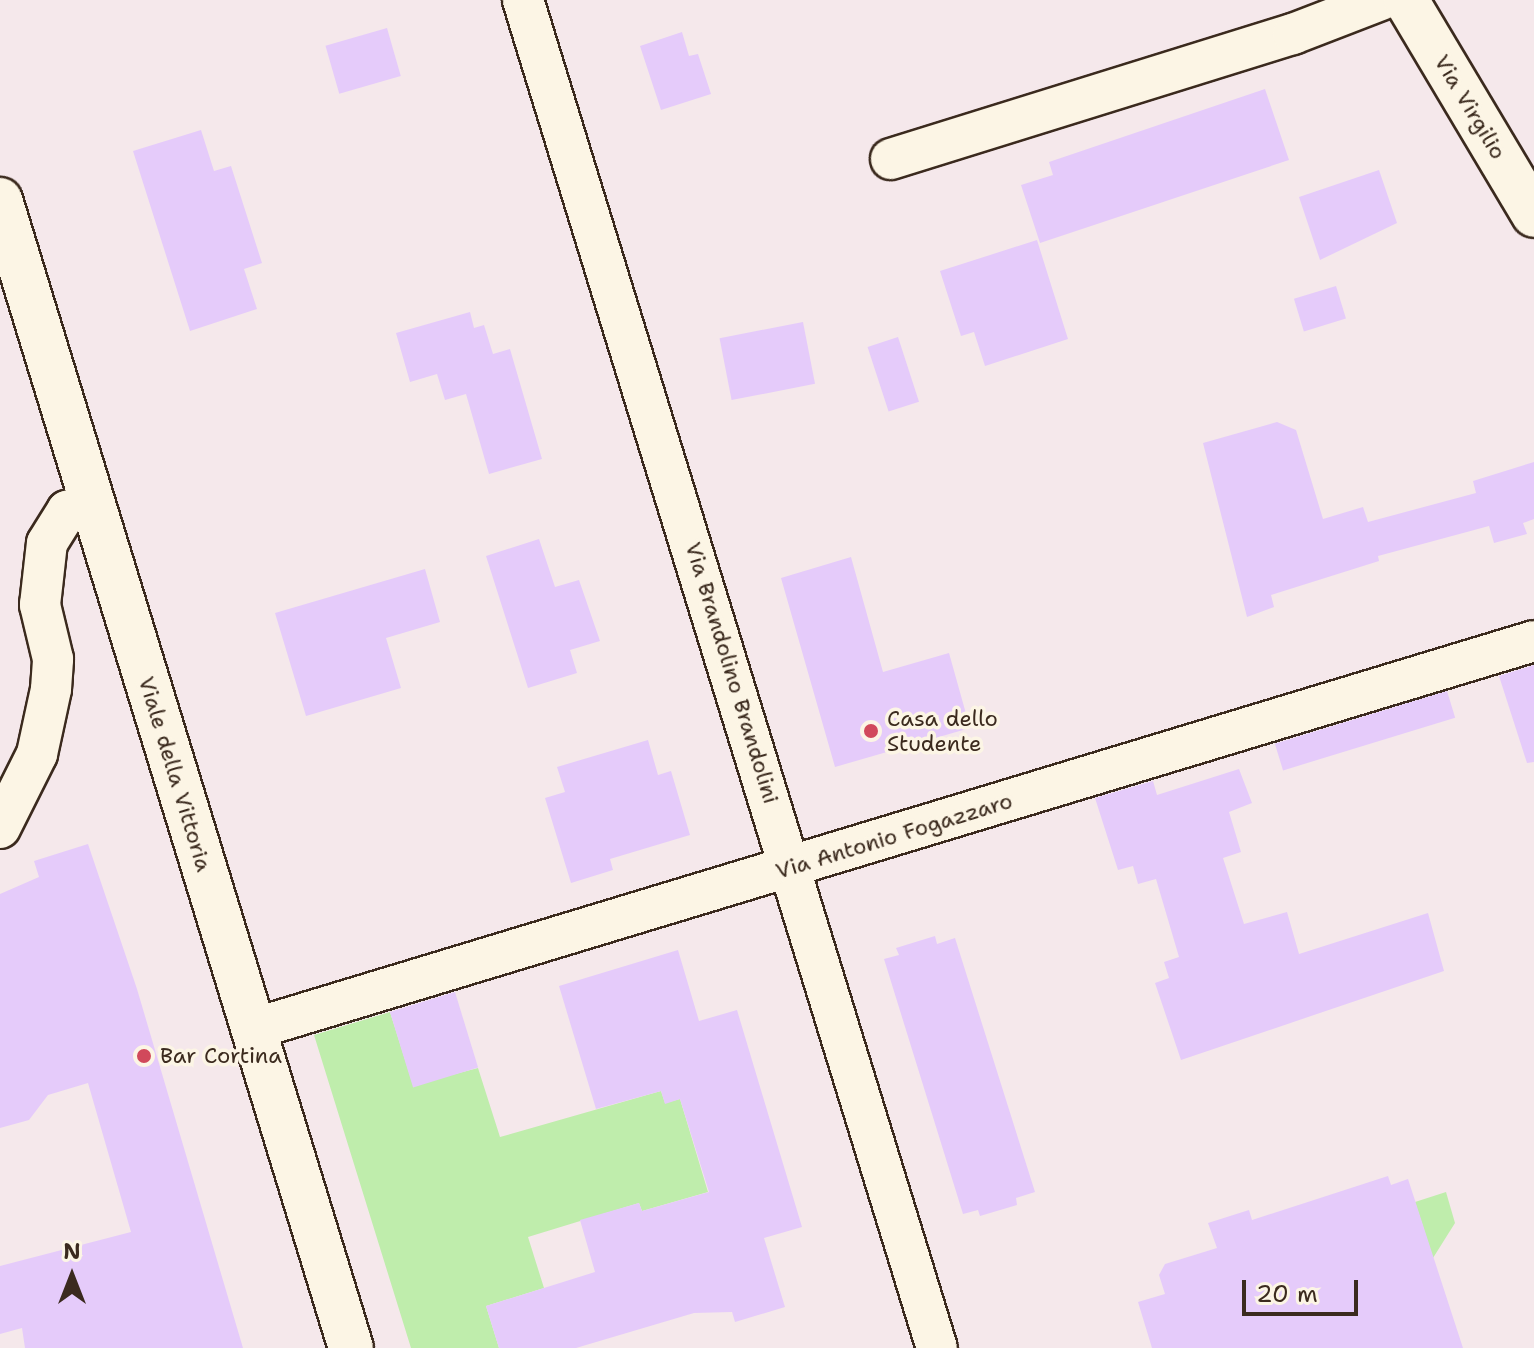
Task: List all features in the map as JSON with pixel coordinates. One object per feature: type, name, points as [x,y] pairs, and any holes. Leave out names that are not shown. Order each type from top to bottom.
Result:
[{"type":"street","name":"Via Brandolino Brandolini","points":[[523,0],[792,867],[937,1348]]},
{"type":"street","points":[[891,159],[1293,34],[1381,0]]},
{"type":"street","name":"Via Virgilio","points":[[1406,0],[1534,215]]},
{"type":"street","name":"Viale della Vittoria","points":[[0,200],[7,245],[92,503],[351,1348]]},
{"type":"street","points":[[0,828],[37,754],[51,689],[53,659],[40,605],[47,543],[67,511],[92,503]]},
{"type":"street","name":"Via Antonio Fogazzaro","points":[[253,1029],[1534,641]]},
{"type":"green space","points":[[390,1012],[413,1085],[478,1068],[500,1137],[661,1091],[665,1103],[680,1099],[708,1192],[642,1211],[639,1203],[528,1237],[544,1288],[486,1306],[499,1348],[411,1348],[314,1035]]},
{"type":"green space","points":[[1446,1192],[1455,1223],[1433,1258],[1415,1202]]},
{"type":"building","points":[[387,28],[401,76],[339,94],[325,46]]},
{"type":"building","points":[[682,32],[689,56],[698,54],[711,94],[661,110],[640,46]]},
{"type":"building","points":[[1265,89],[1289,160],[1040,243],[1021,185],[1053,175],[1049,162]]},
{"type":"building","points":[[201,130],[214,171],[231,166],[262,263],[244,269],[257,309],[190,331],[133,151]]},
{"type":"building","points":[[1379,170],[1397,223],[1320,260],[1299,197]]},
{"type":"building","points":[[1037,240],[1068,339],[985,366],[974,332],[961,336],[940,271]]},
{"type":"building","points":[[1336,286],[1346,319],[1304,331],[1294,299]]},
{"type":"building","points":[[470,312],[474,328],[484,325],[493,354],[510,349],[542,459],[489,474],[466,394],[445,400],[437,374],[410,382],[396,333]]},
{"type":"building","points":[[803,322],[815,384],[732,400],[720,338]]},
{"type":"building","points":[[898,337],[919,402],[889,412],[868,347]]},
{"type":"building","points":[[1277,422],[1296,430],[1323,519],[1363,507],[1368,522],[1476,493],[1473,481],[1534,462],[1534,519],[1523,523],[1527,534],[1494,543],[1489,526],[1378,556],[1379,561],[1271,595],[1274,607],[1247,617],[1203,443]]},
{"type":"building","points":[[539,539],[555,587],[579,580],[600,641],[570,650],[577,673],[528,688],[486,556]]},
{"type":"building","points":[[851,557],[883,672],[949,653],[970,728],[835,767],[781,578]]},
{"type":"building","points":[[425,569],[440,622],[386,638],[401,688],[306,716],[275,613]]},
{"type":"building","points":[[1534,665],[1534,762],[1527,763],[1499,676]]},
{"type":"building","points":[[1447,691],[1455,718],[1283,770],[1275,744]]},
{"type":"building","points":[[648,740],[658,775],[671,771],[690,835],[610,859],[613,870],[571,883],[545,798],[565,792],[557,767]]},
{"type":"building","points":[[1239,769],[1252,803],[1229,812],[1241,852],[1223,858],[1244,924],[1287,912],[1299,954],[1428,913],[1444,971],[1181,1060],[1155,983],[1169,978],[1164,962],[1179,957],[1156,879],[1138,884],[1133,866],[1118,870],[1095,798],[1153,781],[1157,795]]},
{"type":"building","points":[[88,844],[137,989],[243,1348],[25,1348],[22,1328],[0,1334],[0,1266],[131,1232],[88,1083],[48,1095],[29,1120],[0,1128],[0,894],[39,877],[34,861]]},
{"type":"building","points":[[935,936],[937,944],[955,938],[1035,1192],[1016,1198],[1017,1205],[980,1216],[978,1210],[963,1214],[884,959],[899,955],[896,948]]},
{"type":"building","points":[[678,950],[699,1021],[737,1010],[802,1227],[764,1238],[785,1307],[735,1322],[732,1312],[694,1313],[576,1348],[499,1348],[486,1306],[595,1272],[580,1220],[639,1203],[642,1211],[709,1192],[680,1099],[665,1104],[661,1091],[596,1109],[559,986]]},
{"type":"building","points":[[455,992],[478,1068],[413,1087],[390,1012]]},
{"type":"building","points":[[1388,1176],[1391,1185],[1408,1179],[1463,1348],[1152,1348],[1138,1302],[1165,1294],[1159,1275],[1165,1264],[1217,1248],[1208,1223],[1249,1210],[1252,1220]]},
{"type":"place","name":"Casa dello Studente","points":[[871,731]]},
{"type":"place","name":"Bar Cortina","points":[[144,1056]]}]
